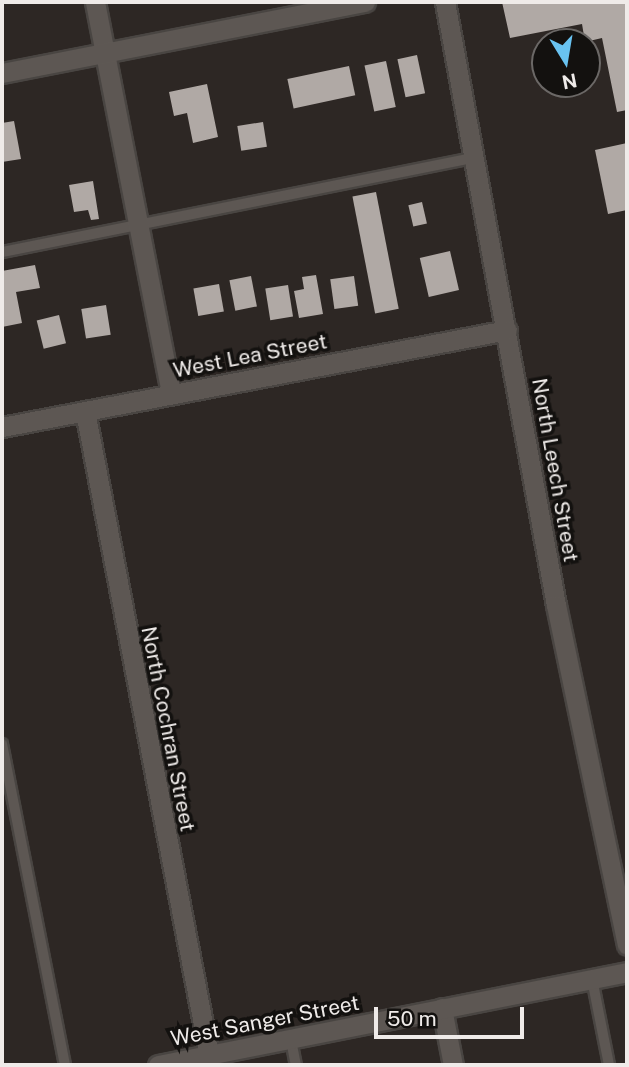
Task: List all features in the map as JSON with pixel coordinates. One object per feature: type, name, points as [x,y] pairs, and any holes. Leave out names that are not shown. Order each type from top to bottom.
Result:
[{"type":"street","points":[[95,2],[171,394]]},
{"type":"street","points":[[2,73],[365,2]]},
{"type":"street","name":"North Leech Street","points":[[445,2],[476,157],[556,605],[627,945]]},
{"type":"street","name":"West Lea Street","points":[[2,427],[507,330]]},
{"type":"street","name":"North Cochran Street","points":[[85,411],[209,1055]]},
{"type":"street","name":"West Sanger Street","points":[[158,1065],[627,972]]},
{"type":"street","points":[[442,1008],[453,1065]]},
{"type":"lane","points":[[2,252],[476,157]]},
{"type":"lane","points":[[2,744],[65,1065]]},
{"type":"lane","points":[[592,979],[608,1065]]},
{"type":"lane","points":[[290,1040],[296,1065]]},
{"type":"building","points":[[502,2],[627,2],[627,110],[617,112],[601,28],[583,28],[582,24],[561,28],[531,28],[531,34],[510,38]]},
{"type":"building","points":[[417,55],[425,93],[406,97],[397,59]]},
{"type":"building","points":[[386,61],[396,107],[374,112],[364,66]]},
{"type":"building","points":[[349,66],[355,95],[294,108],[287,79]]},
{"type":"building","points":[[207,84],[218,137],[193,143],[187,113],[174,116],[169,92]]},
{"type":"building","points":[[14,121],[21,159],[2,162],[2,123]]},
{"type":"building","points":[[263,122],[267,147],[241,151],[237,126]]},
{"type":"building","points":[[627,143],[627,210],[608,214],[595,150]]},
{"type":"building","points":[[93,181],[99,219],[91,220],[88,210],[74,212],[69,185]]},
{"type":"building","points":[[376,192],[399,309],[375,313],[352,197]]},
{"type":"building","points":[[422,202],[427,223],[413,227],[408,205]]},
{"type":"building","points":[[450,251],[459,290],[429,297],[420,258]]},
{"type":"building","points":[[35,265],[40,288],[16,292],[22,323],[2,327],[2,271]]},
{"type":"building","points":[[316,275],[323,314],[299,318],[294,291],[304,289],[302,277]]},
{"type":"building","points":[[251,276],[257,306],[235,311],[229,280]]},
{"type":"building","points":[[354,276],[358,306],[334,309],[330,279]]},
{"type":"building","points":[[219,284],[224,312],[198,316],[193,289]]},
{"type":"building","points":[[288,285],[293,317],[270,320],[265,289]]},
{"type":"building","points":[[106,305],[111,335],[86,339],[81,309]]},
{"type":"building","points":[[59,315],[66,343],[44,349],[37,321]]}]
